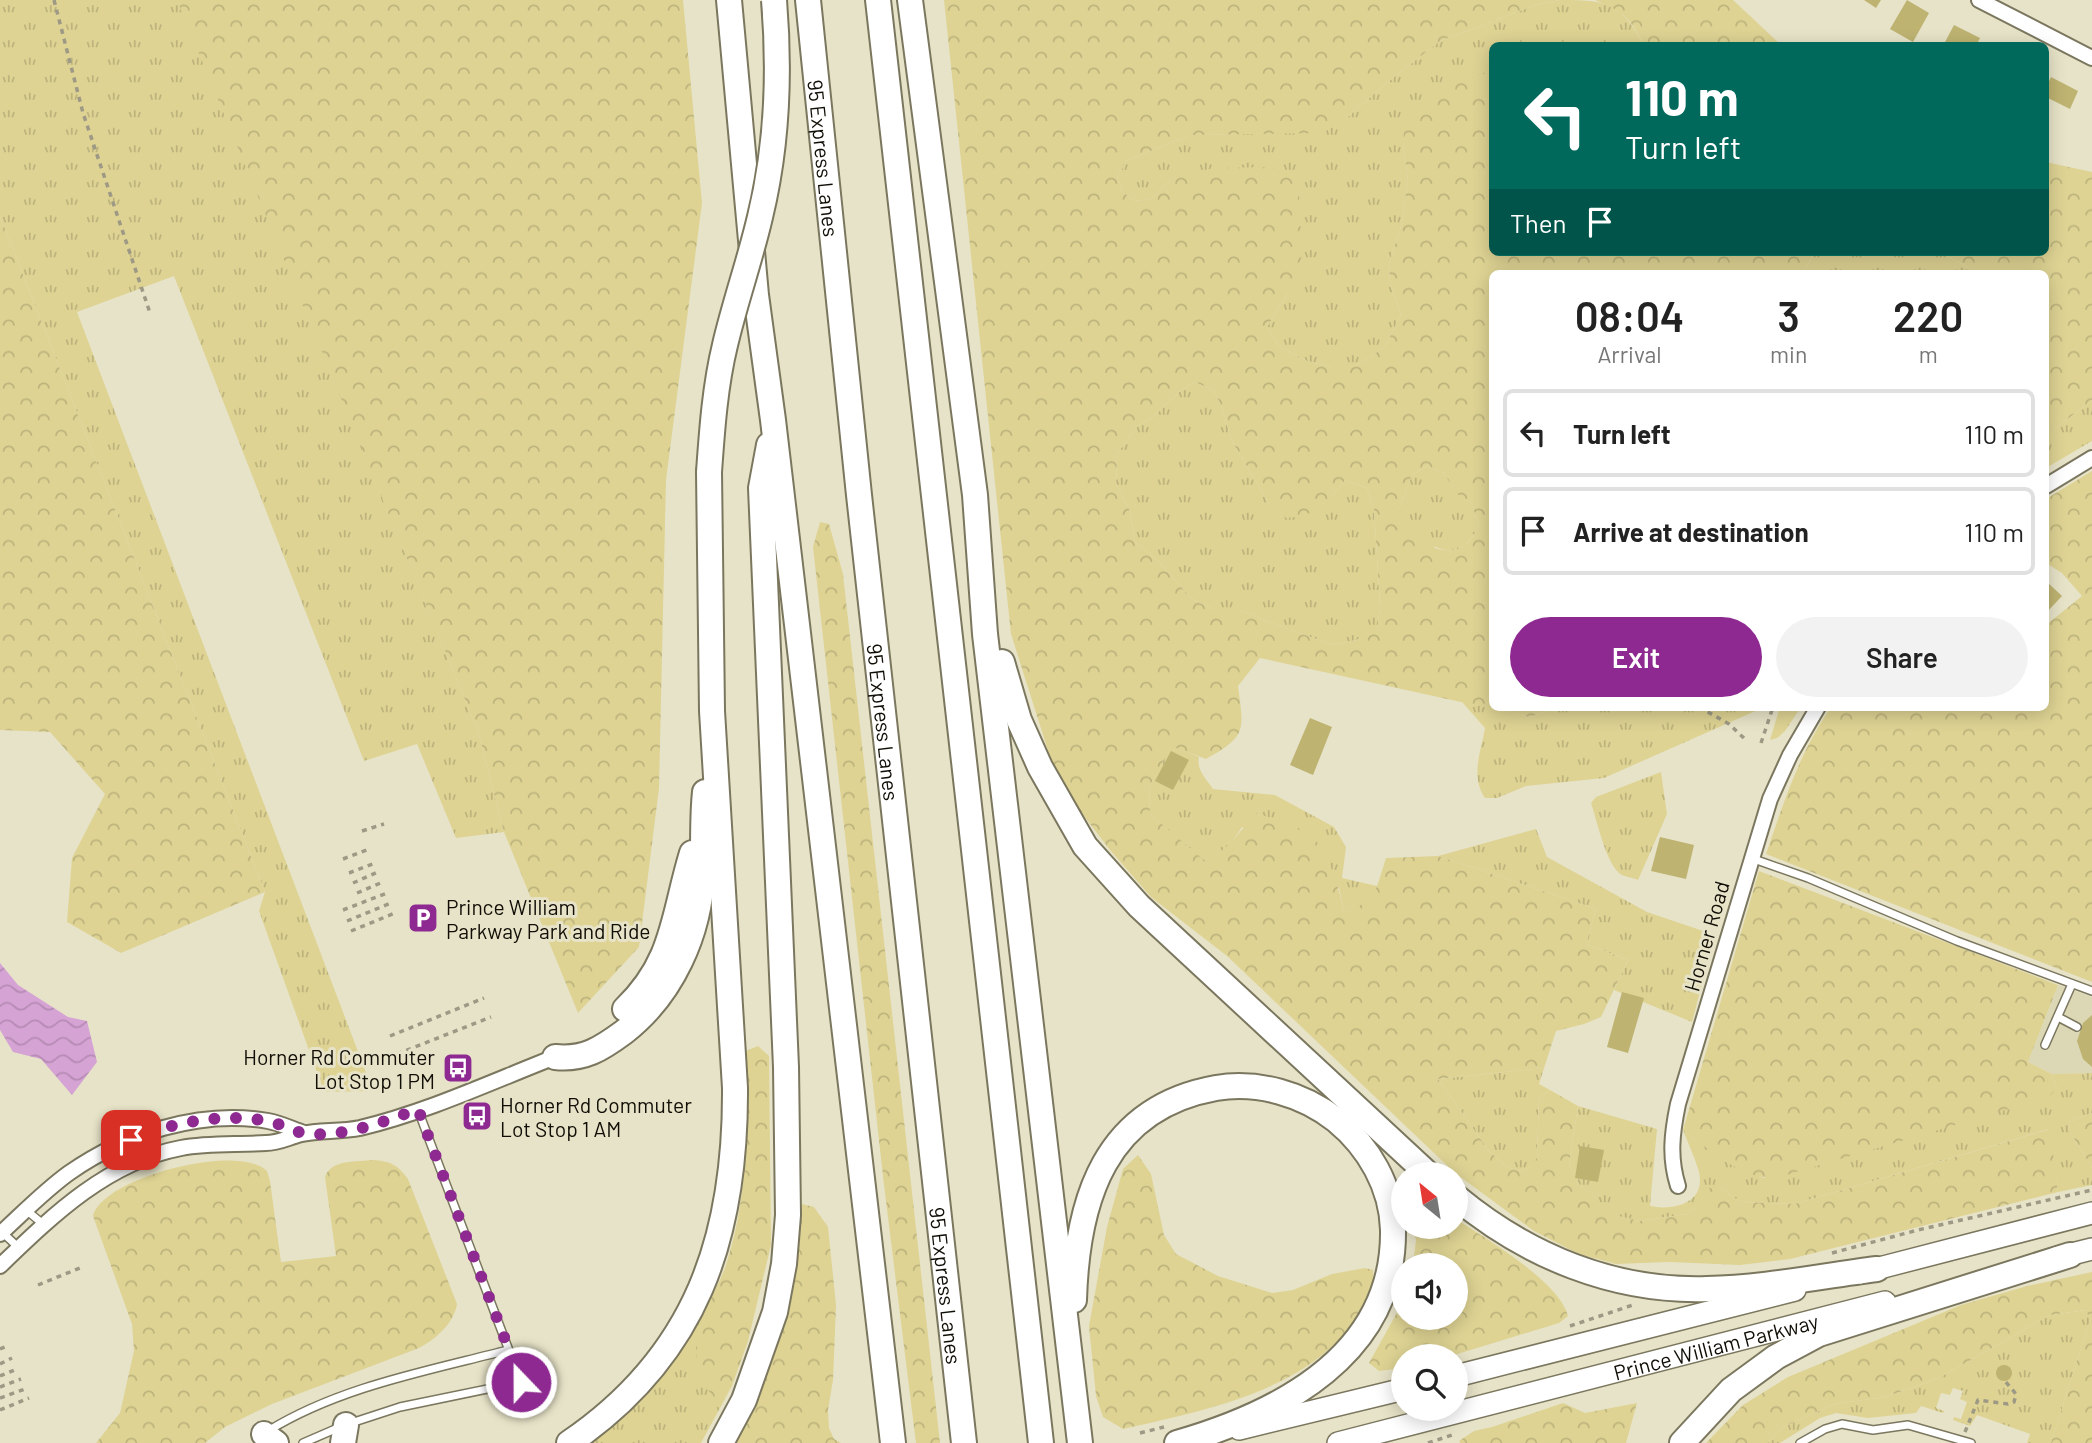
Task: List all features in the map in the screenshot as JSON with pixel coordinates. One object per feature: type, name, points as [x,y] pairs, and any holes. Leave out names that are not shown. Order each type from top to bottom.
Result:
[{"type":"highway","points":[[729,0],[756,295],[774,420],[893,1443]]},
{"type":"highway","points":[[569,1443],[633,1391],[679,1333],[710,1266],[724,1221],[732,1177],[736,1132],[735,1088],[712,711],[709,472],[713,414],[724,348],[761,217],[771,160],[777,40],[774,0]]},
{"type":"highway","name":"95 Express Lanes","points":[[808,0],[857,482],[964,1443]]},
{"type":"highway","points":[[878,0],[1041,1443]]},
{"type":"highway","points":[[910,0],[976,512],[1008,689],[1040,767],[1086,846],[1139,906],[1415,1162]]},
{"type":"highway","points":[[721,1443],[744,1399],[775,1312],[784,1264],[788,1215],[786,1067],[761,488],[774,420]]},
{"type":"highway","points":[[976,512],[985,634],[1080,1443]]},
{"type":"highway","points":[[555,1057],[576,1059],[613,1040],[643,1015],[676,971],[687,947],[700,895],[702,823],[712,711]]},
{"type":"highway","points":[[1072,1371],[1076,1262],[1081,1230],[1100,1174],[1132,1127],[1168,1102],[1196,1092],[1226,1086],[1272,1089],[1319,1109],[1352,1135],[1368,1155],[1388,1197],[1393,1241],[1384,1294],[1367,1329],[1351,1348],[1300,1390],[1269,1408],[1215,1432],[1177,1443]]},
{"type":"highway","points":[[1468,1206],[1504,1234],[1539,1253],[1621,1281],[1667,1288],[1705,1289],[1744,1287],[1877,1269]]},
{"type":"highway","points":[[1682,1443],[1731,1390],[1776,1357],[1819,1334],[2081,1252]]},
{"type":"main road","name":"Prince William Parkway","points":[[1468,1373],[2092,1213]]},
{"type":"main road","name":"Prince William Parkway","points":[[1338,1443],[2081,1252]]},
{"type":"main road","points":[[1183,1443],[1391,1392]]},
{"type":"street","points":[[1979,0],[2092,58]]},
{"type":"street","points":[[2049,484],[2092,458]]},
{"type":"street","name":"Horner Road","points":[[1678,1186],[1671,1153],[1672,1132],[1750,858],[1770,799],[1790,755],[1816,711]]},
{"type":"street","points":[[0,1266],[43,1224],[91,1186],[159,1155],[179,1148],[275,1142],[303,1133],[329,1133],[359,1128],[418,1109],[555,1057]]},
{"type":"street","points":[[1,1233],[70,1173],[131,1140],[165,1127],[203,1120],[240,1118],[268,1121],[303,1133]]},
{"type":"lane","points":[[1750,858],[1808,878],[1957,941],[2092,991]]},
{"type":"lane","points":[[2045,1045],[2073,984]]},
{"type":"lane","points":[[2058,1017],[2077,1027]]},
{"type":"lane","points":[[418,1109],[530,1406]]},
{"type":"lane","points":[[26,1210],[43,1224]]},
{"type":"lane","points":[[1,1233],[19,1248]]},
{"type":"lane","points":[[270,1438],[303,1412],[355,1391],[508,1350]]},
{"type":"lane","points":[[303,1443],[345,1434],[400,1407],[521,1382]]},
{"type":"lane","points":[[1800,1443],[1838,1424],[1865,1430],[1909,1425],[1971,1443]]},
{"type":"path","points":[[54,0],[83,113],[150,313]]},
{"type":"path","points":[[1706,711],[1729,724],[1747,740]]},
{"type":"path","points":[[1761,743],[1772,711]]},
{"type":"path","points":[[362,831],[384,824]]},
{"type":"path","points":[[343,859],[369,849]]},
{"type":"path","points":[[349,873],[375,863]]},
{"type":"path","points":[[353,883],[379,872]]},
{"type":"path","points":[[357,892],[383,882]]},
{"type":"path","points":[[343,910],[387,893]]},
{"type":"path","points":[[347,921],[391,903]]},
{"type":"path","points":[[351,931],[395,913]]},
{"type":"path","points":[[390,1035],[484,998]]},
{"type":"path","points":[[397,1054],[491,1017]]},
{"type":"path","points":[[1824,1255],[2092,1190]]},
{"type":"path","points":[[38,1285],[80,1268]]},
{"type":"path","points":[[0,1349],[7,1346]]},
{"type":"path","points":[[0,1364],[12,1358]]},
{"type":"path","points":[[0,1376],[17,1369]]},
{"type":"path","points":[[0,1387],[21,1379]]},
{"type":"path","points":[[1962,1440],[1978,1400],[2008,1404],[2014,1402],[2016,1394],[2005,1381]]},
{"type":"path","points":[[0,1398],[25,1389]]},
{"type":"path","points":[[0,1410],[29,1398]]},
{"type":"shaded area","points":[[2058,985],[2092,997],[2092,1073],[2052,1074],[2028,1062]]},
{"type":"green space","points":[[0,0],[178,0],[478,731],[504,832],[456,838],[417,744],[364,761],[174,276],[77,312],[373,1091],[324,1092],[259,911],[265,892],[0,216]]},
{"type":"green space","points":[[177,0],[683,0],[702,203],[666,480],[659,788],[639,947],[578,1013],[504,832],[478,731]]},
{"type":"green space","points":[[944,0],[1560,0],[1535,5],[1440,41],[1349,116],[1323,133],[1190,135],[1126,161],[1117,177],[1122,191],[1134,201],[1151,199],[1170,180],[1213,168],[1272,167],[1291,179],[1299,194],[1302,256],[1289,291],[1267,327],[1279,346],[1307,361],[1332,367],[1354,367],[1385,347],[1401,314],[1390,284],[1389,263],[1401,227],[1408,180],[1403,142],[1406,111],[1442,90],[1489,71],[1489,256],[1813,256],[1805,270],[1489,270],[1489,708],[1260,658],[1238,686],[1241,723],[1236,738],[1206,759],[1171,746],[1149,788],[1150,814],[1204,860],[1227,846],[1257,813],[1303,830],[1315,840],[1327,858],[1344,911],[1363,904],[1374,893],[1386,858],[1438,856],[1596,909],[1586,944],[1628,960],[1601,1017],[1556,1031],[1544,1068],[1438,1079],[1489,1151],[1507,1167],[1524,1172],[1537,1158],[1539,1097],[1550,1090],[1578,1106],[1569,1164],[1579,1184],[1614,1215],[1640,1221],[1687,1214],[1699,1204],[1703,1189],[1720,1187],[1740,1202],[1795,1204],[2050,1129],[2058,1192],[1790,1259],[1740,1265],[1669,1262],[1616,1264],[1579,1254],[1534,1231],[1468,1183],[1468,1162],[1443,1162],[1227,956],[1151,897],[1110,850],[1058,782],[1011,634]],"holes":[[[1195,382],[1213,390],[1222,407],[1231,439],[1269,504],[1286,518],[1305,516],[1332,496],[1345,480],[1367,488],[1374,509],[1380,606],[1377,631],[1356,640],[1332,645],[1238,610],[1215,610],[1192,599],[1158,561],[1135,542],[1130,511],[1116,484],[1117,454],[1137,426],[1153,417],[1180,391]],[[1427,466],[1444,473],[1456,493],[1471,503],[1479,525],[1462,547],[1450,550],[1435,548],[1427,535],[1399,523],[1399,509],[1412,475]]]},
{"type":"green space","points":[[1560,0],[1590,1],[1611,6],[1628,20],[1642,42],[1489,42],[1489,72],[1403,142],[1408,180],[1401,227],[1389,263],[1390,284],[1401,314],[1385,347],[1354,367],[1332,367],[1307,361],[1279,346],[1267,327],[1289,291],[1170,180],[1151,199],[1134,201],[1122,191],[1117,177],[1126,161],[1190,135],[1323,132],[1349,116],[1440,41],[1535,5]]},
{"type":"green space","points":[[1595,0],[1733,0],[1778,42],[1642,42],[1625,16]]},
{"type":"green space","points":[[2049,163],[2092,172],[2092,400],[2049,434],[2049,270],[1969,270],[1947,256],[2049,256]]},
{"type":"green space","points":[[0,216],[265,892],[121,953],[67,922],[72,858],[105,794],[50,732],[0,730]]},
{"type":"green space","points":[[1813,256],[1947,256],[1969,270],[1805,270]]},
{"type":"green space","points":[[1195,382],[1213,390],[1222,407],[1231,439],[1269,504],[1332,496],[1345,480],[1367,488],[1374,509],[1380,606],[1377,632],[1332,645],[1238,610],[1215,610],[1192,599],[1158,561],[1135,542],[1130,511],[1116,484],[1117,454],[1137,426],[1153,417],[1180,391]]},
{"type":"green space","points":[[2092,400],[2092,441],[2049,466],[2049,434]]},
{"type":"green space","points":[[1427,466],[1444,473],[1456,492],[1471,503],[1479,525],[1461,547],[1452,550],[1431,545],[1399,523],[1399,509],[1412,475]]},
{"type":"green space","points":[[2092,471],[2092,982],[1766,854],[1801,761],[1829,711],[2049,711],[2049,623],[2082,596],[2062,573],[2049,565],[2049,497]]},
{"type":"green space","points":[[820,522],[829,524],[843,574],[940,1443],[916,1443],[884,1185],[813,547]]},
{"type":"green space","points":[[1462,702],[1489,708],[1489,711],[1530,717],[1546,711],[1755,711],[1604,778],[1526,786],[1497,798],[1485,798],[1478,781],[1479,755],[1485,728]]},
{"type":"green space","points":[[1503,711],[1546,711],[1530,717]]},
{"type":"green space","points":[[1779,711],[1798,711],[1785,731],[1770,740]]},
{"type":"green space","points":[[1171,745],[1199,757],[1200,770],[1213,789],[1275,795],[1334,827],[1346,847],[1342,878],[1377,886],[1369,901],[1344,911],[1339,888],[1242,827],[1226,847],[1204,861],[1150,814],[1149,788]]},
{"type":"green space","points":[[1661,772],[1667,814],[1638,880],[1622,875],[1611,862],[1591,803],[1596,797]]},
{"type":"green space","points":[[1536,829],[1547,857],[1647,912],[1715,935],[1692,1022],[1614,990],[1628,960],[1586,944],[1596,909],[1438,856]]},
{"type":"green space","points":[[1759,871],[2058,985],[2028,1062],[2052,1074],[2057,1088],[2049,1097],[1776,1178],[1738,1169],[1715,1154],[1683,1130]]},
{"type":"green space","points":[[758,1046],[769,1056],[771,1245],[748,1341],[732,1386],[723,1398],[716,1399],[701,1378],[696,1353],[697,1335],[734,1239],[745,1159],[746,1051]]},
{"type":"green space","points":[[1544,1068],[1539,1084],[1550,1090],[1539,1097],[1537,1159],[1524,1172],[1507,1167],[1489,1151],[1438,1079]]},
{"type":"green space","points":[[2092,1073],[2092,1113],[2069,1122],[2070,1132],[2092,1168],[2092,1185],[2058,1192],[2049,1129],[1795,1204],[1740,1202],[1720,1187],[1687,1214],[1640,1221],[1613,1215],[1579,1184],[1569,1164],[1578,1106],[1657,1129],[1650,1206],[1678,1206],[1693,1198],[1700,1183],[1699,1172],[1683,1130],[1727,1162],[1763,1178],[2057,1088],[2052,1074]]},
{"type":"green space","points":[[2092,1113],[2092,1168],[2070,1132],[2069,1122]]},
{"type":"green space","points":[[1138,1155],[1151,1174],[1164,1235],[1176,1254],[1218,1276],[1272,1293],[1293,1290],[1332,1274],[1365,1268],[1373,1270],[1373,1284],[1368,1299],[1341,1337],[1316,1360],[1287,1378],[1223,1404],[1123,1429],[1103,1417],[1096,1396],[1089,1326],[1107,1227],[1123,1169]]},
{"type":"green space","points":[[229,1160],[252,1163],[267,1171],[270,1181],[281,1262],[336,1256],[325,1177],[328,1171],[339,1164],[373,1160],[393,1165],[408,1179],[457,1304],[452,1318],[443,1330],[419,1348],[272,1404],[225,1427],[205,1443],[96,1443],[120,1413],[134,1351],[132,1324],[93,1216],[102,1202],[144,1177],[172,1168]]},
{"type":"green space","points":[[802,1204],[814,1207],[828,1227],[836,1305],[829,1428],[834,1439],[841,1443],[730,1443],[795,1219]]},
{"type":"green space","points":[[1468,1227],[1537,1275],[1562,1303],[1568,1316],[1559,1323],[1468,1351],[1468,1344],[1391,1344],[1391,1370],[1379,1371],[1369,1363],[1391,1323],[1391,1330],[1468,1330],[1468,1253],[1414,1253],[1416,1240],[1468,1239]]},
{"type":"green space","points":[[2092,1272],[2092,1443],[2051,1443],[2090,1320],[2086,1310],[2050,1315],[1939,1378],[1885,1397],[1834,1404],[1783,1427],[1767,1443],[1706,1443],[1743,1405],[1788,1377],[1961,1305],[2027,1286]]},
{"type":"green space","points":[[2087,1310],[2090,1320],[2051,1443],[2027,1443],[2030,1434],[1977,1415],[1970,1426],[1953,1420],[1954,1417],[1961,1419],[1967,1402],[1960,1399],[1963,1391],[1953,1388],[1950,1395],[1941,1393],[1936,1408],[1944,1411],[1943,1413],[1921,1406],[1916,1413],[1868,1418],[1836,1413],[1820,1418],[1780,1443],[1767,1443],[1783,1427],[1834,1404],[1885,1397],[1939,1378],[2050,1315]]},
{"type":"green space","points":[[703,1317],[701,1322],[723,1398],[732,1386],[701,1443],[589,1443],[696,1321]]},
{"type":"green space","points":[[1563,1403],[1585,1413],[1637,1403],[1626,1443],[1459,1441],[1474,1431]]},
{"type":"water","points":[[0,963],[18,985],[68,1017],[87,1021],[97,1062],[72,1095],[41,1059],[13,1052],[0,1030]]},
{"type":"building","points":[[1864,0],[1881,0],[1876,8]]},
{"type":"building","points":[[1907,0],[1929,13],[1913,42],[1890,29]]},
{"type":"building","points":[[1954,25],[1980,38],[1978,42],[1945,42]]},
{"type":"building","points":[[2051,77],[2078,91],[2070,109],[2049,98]]},
{"type":"building","points":[[2049,584],[2062,596],[2049,610]]},
{"type":"building","points":[[1310,718],[1332,727],[1313,775],[1290,765]]},
{"type":"building","points":[[1171,751],[1189,760],[1173,790],[1155,781]]},
{"type":"building","points":[[1660,837],[1694,845],[1686,879],[1651,871]]},
{"type":"building","points":[[1622,992],[1644,998],[1628,1053],[1607,1047]]},
{"type":"building","points":[[2092,1015],[2092,1067],[2083,1059],[2077,1041],[2083,1023]]},
{"type":"building","points":[[1580,1146],[1604,1150],[1598,1182],[1575,1178]]},
{"type":"building","points":[[2001,1365],[2007,1365],[2012,1373],[2010,1379],[2001,1381],[1996,1376],[1996,1370]]},
{"type":"place","name":"Prince William Parkway Park and Ride","points":[[423,918]]},
{"type":"place","name":"Horner Rd Commuter Lot Stop 1 PM","points":[[458,1068]]},
{"type":"place","name":"Horner Rd Commuter Lot Stop 1 AM","points":[[477,1116]]},
{"type":"route","points":[[131,1140],[165,1127],[224,1118],[268,1121],[303,1133],[329,1133],[359,1128],[418,1109],[521,1382]]}]
